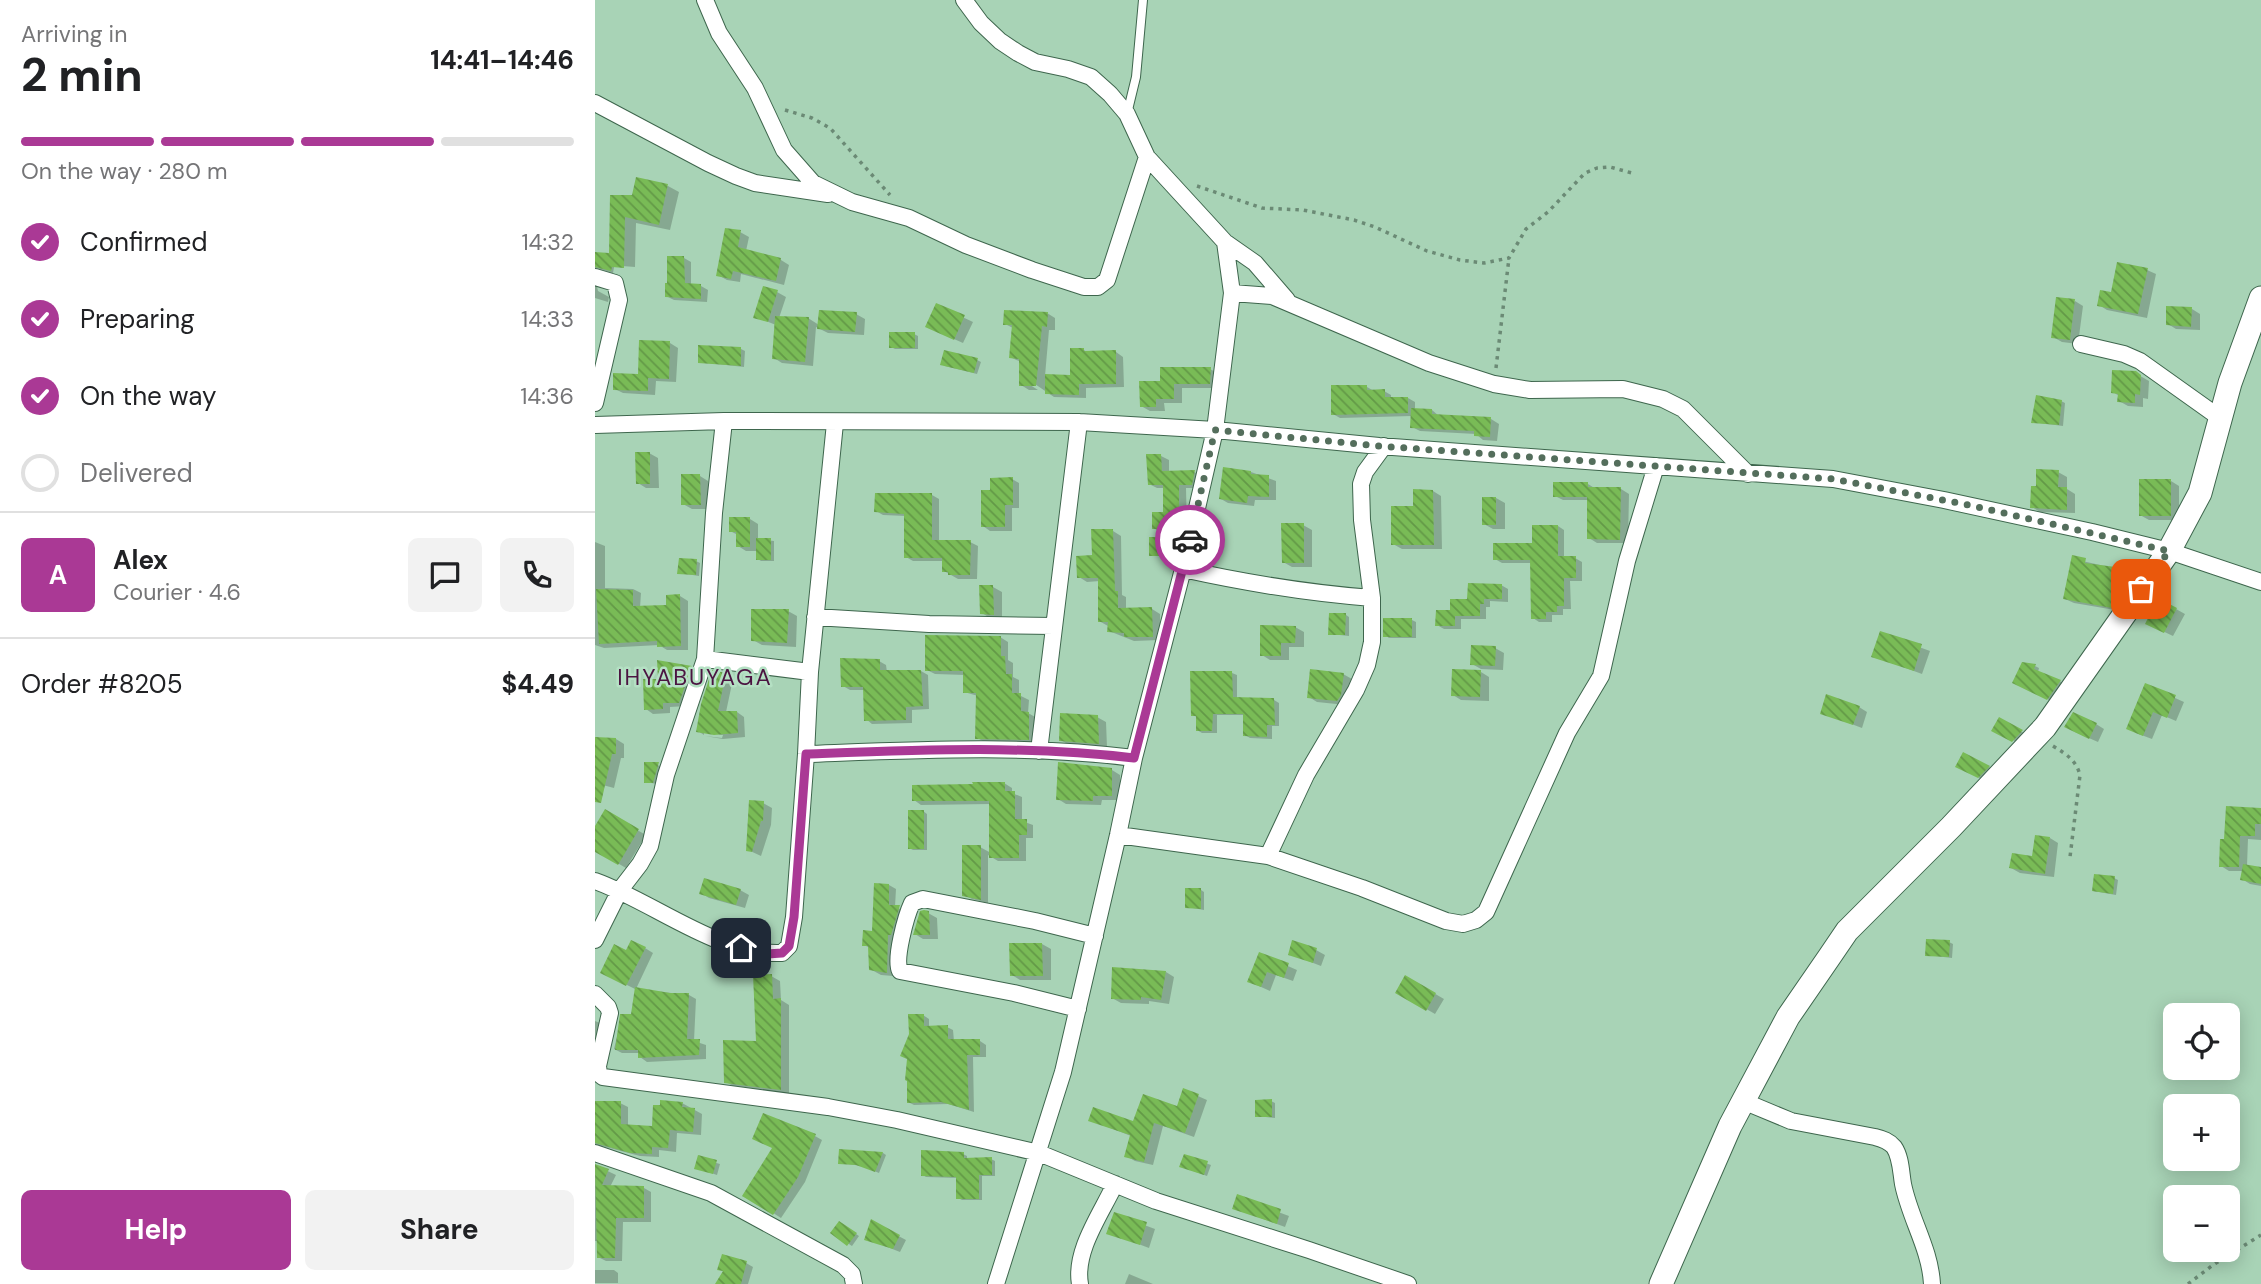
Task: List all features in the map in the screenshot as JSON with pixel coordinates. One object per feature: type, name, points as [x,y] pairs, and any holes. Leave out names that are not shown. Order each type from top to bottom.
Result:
[{"type":"street","points":[[705,0],[719,33],[755,88],[785,150],[813,183],[852,202],[909,218],[966,245],[1032,270],[1084,287],[1098,287],[1107,280],[1147,157]]},
{"type":"street","points":[[964,0],[981,23],[1000,41],[1035,62],[1091,77],[1110,94],[1127,114],[1147,157],[1225,242],[1255,263],[1288,302]]},
{"type":"street","points":[[595,103],[736,176],[774,186],[835,194]]},
{"type":"street","points":[[996,1284],[1063,1072],[1134,758],[1183,569],[1215,430],[1232,293],[1225,242]]},
{"type":"street","points":[[595,276],[615,283],[619,300],[595,403]]},
{"type":"street","points":[[1232,293],[1272,296],[1429,363],[1494,384],[1530,390],[1623,389],[1663,399],[1683,409],[1748,474]]},
{"type":"street","points":[[1661,1284],[1743,1101],[1789,1017],[1847,931],[2037,736],[2169,551],[2200,493],[2230,383],[2261,298]]},
{"type":"street","points":[[2081,344],[2140,360],[2220,418]]},
{"type":"street","points":[[595,425],[724,421],[1079,422],[1215,430],[1384,446],[1833,479],[2092,532],[2169,551],[2261,582]]},
{"type":"street","points":[[595,940],[620,890],[650,846],[666,775],[705,659],[714,513],[724,421]]},
{"type":"street","points":[[1039,751],[1079,422]]},
{"type":"street","points":[[595,881],[620,890],[709,935],[741,948],[767,954],[782,953],[789,946],[794,917],[810,672],[835,423]]},
{"type":"street","points":[[1268,856],[1306,775],[1341,719],[1367,665],[1372,642],[1372,598],[1361,520],[1361,484],[1365,472],[1384,446]]},
{"type":"street","points":[[1118,835],[1268,856],[1362,888],[1446,921],[1463,924],[1476,920],[1486,912],[1567,733],[1601,676],[1627,561],[1656,466]]},
{"type":"street","points":[[1183,569],[1255,585],[1372,598]]},
{"type":"street","points":[[815,617],[929,624],[1054,626]]},
{"type":"street","points":[[705,659],[810,672]]},
{"type":"street","points":[[806,754],[1039,751],[1134,758]]},
{"type":"street","points":[[1078,1009],[1000,990],[900,971],[897,961],[908,911],[912,903],[923,899],[1095,936]]},
{"type":"street","points":[[595,994],[608,1007],[610,1013],[598,1066],[599,1074],[603,1077],[828,1107],[1039,1153],[1212,1220],[1408,1284]]},
{"type":"street","points":[[1743,1101],[1791,1121],[1875,1137],[1892,1145],[1898,1156],[1907,1202],[1928,1256],[1932,1284]]},
{"type":"street","points":[[595,1153],[711,1193],[843,1265],[852,1274],[854,1284]]},
{"type":"street","points":[[1080,1284],[1078,1267],[1081,1254],[1115,1184]]},
{"type":"lane","points":[[1127,114],[1136,77],[1143,0]]},
{"type":"path","points":[[755,88],[783,109],[812,118],[830,128],[909,218]]},
{"type":"path","points":[[1494,384],[1509,258],[1526,229],[1548,212],[1585,173],[1610,167],[1632,173]]},
{"type":"path","points":[[1170,182],[1213,190],[1262,208],[1303,210],[1354,220],[1427,251],[1460,260],[1484,263],[1509,258]]},
{"type":"path","points":[[2037,736],[2072,758],[2078,766],[2080,775],[2070,857]]},
{"type":"path","points":[[2188,1284],[2261,1235]]},
{"type":"building","points":[[636,177],[668,184],[659,225],[625,217],[624,268],[612,267],[611,271],[595,267],[595,252],[609,253],[610,195],[632,195]]},
{"type":"building","points":[[725,228],[741,230],[738,247],[781,258],[776,281],[733,271],[731,279],[716,276]]},
{"type":"building","points":[[667,256],[684,256],[685,283],[701,284],[701,299],[665,297]]},
{"type":"building","points":[[2117,262],[2148,268],[2138,314],[2097,306],[2100,290],[2111,292]]},
{"type":"building","points":[[763,286],[778,290],[768,322],[753,318]]},
{"type":"building","points":[[2056,297],[2075,299],[2070,340],[2051,338]]},
{"type":"building","points":[[936,303],[965,315],[954,340],[925,327]]},
{"type":"building","points":[[2166,306],[2192,307],[2191,327],[2166,325]]},
{"type":"building","points":[[819,310],[857,312],[855,332],[817,329]]},
{"type":"building","points":[[1004,310],[1048,312],[1047,327],[1042,326],[1036,386],[1019,386],[1019,359],[1009,358],[1012,325],[1003,325]]},
{"type":"building","points":[[775,316],[809,317],[805,362],[772,359]]},
{"type":"building","points":[[889,332],[915,332],[915,348],[889,348]]},
{"type":"building","points":[[639,340],[670,341],[669,379],[648,378],[648,391],[613,390],[613,373],[638,374]]},
{"type":"building","points":[[698,345],[741,347],[741,366],[698,363]]},
{"type":"building","points":[[1070,348],[1084,348],[1084,351],[1116,350],[1116,384],[1079,384],[1079,395],[1045,394],[1045,374],[1070,375]]},
{"type":"building","points":[[944,350],[978,358],[974,373],[940,365]]},
{"type":"building","points":[[1160,367],[1211,367],[1210,384],[1174,384],[1174,399],[1156,399],[1156,407],[1140,407],[1139,381],[1160,381]]},
{"type":"building","points":[[2112,370],[2136,371],[2141,375],[2140,395],[2135,394],[2135,403],[2117,402],[2118,394],[2111,393]]},
{"type":"building","points":[[1331,385],[1367,385],[1367,390],[1385,389],[1385,397],[1408,397],[1408,413],[1331,415]]},
{"type":"building","points":[[2036,395],[2062,400],[2059,425],[2031,423]]},
{"type":"building","points":[[1411,408],[1432,409],[1432,414],[1491,417],[1490,437],[1474,436],[1474,431],[1410,428]]},
{"type":"building","points":[[635,452],[650,452],[650,484],[636,484]]},
{"type":"building","points":[[1146,454],[1161,454],[1162,471],[1195,470],[1192,485],[1179,485],[1179,529],[1152,529],[1152,512],[1163,512],[1163,485],[1148,485]]},
{"type":"building","points":[[1223,467],[1269,475],[1269,497],[1248,496],[1247,503],[1219,499]]},
{"type":"building","points":[[2036,469],[2059,470],[2058,487],[2067,487],[2067,510],[2030,508],[2031,486],[2036,486]]},
{"type":"building","points":[[681,474],[700,474],[701,505],[681,505]]},
{"type":"building","points":[[1013,477],[1013,505],[1005,505],[1005,527],[981,527],[981,490],[990,490],[990,478]]},
{"type":"building","points":[[2139,479],[2171,479],[2171,516],[2139,516]]},
{"type":"building","points":[[1553,482],[1588,482],[1588,487],[1621,487],[1620,540],[1587,539],[1587,497],[1553,497]]},
{"type":"building","points":[[1413,489],[1433,490],[1434,545],[1391,545],[1391,506],[1413,506]]},
{"type":"building","points":[[875,493],[932,493],[932,540],[971,540],[970,575],[948,575],[948,572],[942,572],[942,558],[904,558],[904,514],[874,512]]},
{"type":"building","points":[[1482,497],[1496,497],[1496,525],[1482,525]]},
{"type":"building","points":[[729,517],[750,517],[750,547],[736,547],[736,532],[729,532]]},
{"type":"building","points":[[1281,523],[1304,523],[1304,563],[1282,563]]},
{"type":"building","points":[[1532,525],[1558,525],[1558,556],[1576,556],[1576,578],[1564,578],[1564,606],[1557,606],[1557,612],[1546,612],[1546,619],[1531,619],[1530,560],[1493,560],[1493,543],[1532,543]]},
{"type":"building","points":[[1091,529],[1113,529],[1118,608],[1152,607],[1153,637],[1124,637],[1124,633],[1107,632],[1108,622],[1098,622],[1098,578],[1077,578],[1076,556],[1092,555]]},
{"type":"building","points":[[1149,537],[1163,537],[1163,556],[1149,556]]},
{"type":"building","points":[[756,538],[771,538],[771,560],[756,560]]},
{"type":"building","points":[[2072,555],[2086,558],[2085,563],[2123,568],[2119,598],[2112,608],[2063,599]]},
{"type":"building","points":[[679,558],[697,559],[696,575],[677,574]]},
{"type":"building","points":[[1468,583],[1502,584],[1502,599],[1484,599],[1484,604],[1480,604],[1480,616],[1455,616],[1455,626],[1435,626],[1436,610],[1450,610],[1450,599],[1467,599]]},
{"type":"building","points":[[979,585],[993,585],[994,615],[980,614]]},
{"type":"building","points":[[596,589],[633,590],[633,606],[666,605],[666,595],[680,594],[681,646],[657,647],[657,641],[599,644]]},
{"type":"building","points":[[2158,598],[2177,608],[2164,633],[2145,624]]},
{"type":"building","points":[[751,609],[789,609],[787,643],[751,641]]},
{"type":"building","points":[[1329,613],[1346,613],[1345,635],[1328,635]]},
{"type":"building","points":[[1383,618],[1412,618],[1412,637],[1383,637]]},
{"type":"building","points":[[1260,625],[1296,626],[1295,643],[1281,643],[1281,656],[1260,656]]},
{"type":"building","points":[[1880,631],[1922,644],[1914,671],[1871,657]]},
{"type":"building","points":[[925,635],[1001,636],[1001,656],[1005,656],[1006,674],[1012,674],[1012,693],[1021,693],[1021,711],[1029,712],[1029,740],[975,739],[976,693],[963,693],[963,671],[925,671]]},
{"type":"building","points":[[1471,645],[1496,646],[1495,666],[1470,665]]},
{"type":"building","points":[[840,658],[880,659],[880,670],[921,670],[923,706],[906,707],[906,720],[864,721],[863,687],[841,687]]},
{"type":"building","points":[[657,660],[692,666],[679,703],[663,703],[663,709],[644,710],[643,679],[658,679]]},
{"type":"building","points":[[2022,662],[2036,664],[2034,669],[2061,680],[2047,700],[2012,683]]},
{"type":"building","points":[[1310,669],[1344,673],[1341,695],[1337,701],[1307,698]]},
{"type":"building","points":[[1452,669],[1481,670],[1480,697],[1451,696]]},
{"type":"building","points":[[712,670],[726,673],[718,711],[737,711],[738,733],[714,735],[696,732],[701,704]]},
{"type":"building","points":[[1190,671],[1232,671],[1233,697],[1274,698],[1275,725],[1267,725],[1267,737],[1243,736],[1243,714],[1213,714],[1212,731],[1196,731],[1196,716],[1191,716]]},
{"type":"building","points":[[2145,683],[2176,695],[2167,718],[2153,712],[2143,736],[2126,729]]},
{"type":"building","points":[[1826,694],[1860,706],[1853,725],[1820,714]]},
{"type":"building","points":[[2073,712],[2097,723],[2089,739],[2064,727]]},
{"type":"building","points":[[1060,713],[1098,715],[1099,744],[1059,741]]},
{"type":"building","points":[[1999,717],[2023,730],[2012,742],[1991,731]]},
{"type":"building","points":[[595,737],[616,738],[616,754],[612,754],[601,803],[595,802]]},
{"type":"building","points":[[1963,752],[1990,766],[1978,778],[1955,767]]},
{"type":"building","points":[[644,762],[659,762],[653,783],[644,783]]},
{"type":"building","points":[[1058,762],[1112,768],[1112,796],[1093,796],[1093,801],[1056,800]]},
{"type":"building","points":[[972,782],[1005,782],[1005,791],[1015,791],[1015,819],[1027,819],[1027,835],[1019,835],[1019,858],[989,858],[989,801],[912,801],[912,785],[973,784]]},
{"type":"building","points":[[749,800],[764,801],[763,821],[752,852],[746,851]]},
{"type":"building","points":[[2226,806],[2261,808],[2261,824],[2255,824],[2255,836],[2240,836],[2239,867],[2219,867],[2220,839],[2224,839]]},
{"type":"building","points":[[605,809],[639,829],[618,865],[595,852],[595,826]]},
{"type":"building","points":[[908,810],[924,810],[924,849],[908,849]]},
{"type":"building","points":[[2035,835],[2050,837],[2045,874],[2009,868],[2012,853],[2032,856]]},
{"type":"building","points":[[962,845],[981,845],[981,900],[962,896]]},
{"type":"building","points":[[2243,864],[2261,867],[2261,884],[2240,880]]},
{"type":"building","points":[[2094,874],[2115,876],[2113,894],[2092,891]]},
{"type":"building","points":[[704,878],[741,889],[736,905],[699,894]]},
{"type":"building","points":[[874,883],[889,884],[889,905],[900,905],[891,935],[888,935],[887,973],[869,970],[868,946],[862,946],[863,930],[872,931]]},
{"type":"building","points":[[1185,888],[1201,888],[1201,909],[1185,908]]},
{"type":"building","points":[[920,911],[929,911],[930,935],[913,935]]},
{"type":"building","points":[[1926,939],[1950,940],[1949,957],[1925,956]]},
{"type":"building","points":[[631,940],[646,947],[626,986],[600,973],[614,944],[626,950]]},
{"type":"building","points":[[1292,940],[1317,948],[1313,963],[1288,955]]},
{"type":"building","points":[[1009,943],[1042,943],[1043,976],[1010,976]]},
{"type":"building","points":[[1259,952],[1289,963],[1284,978],[1267,972],[1261,987],[1247,982]]},
{"type":"building","points":[[1112,967],[1166,971],[1161,1000],[1141,997],[1141,1000],[1111,999]]},
{"type":"building","points":[[772,974],[773,999],[781,998],[781,1090],[724,1083],[723,1040],[756,1041],[753,975]]},
{"type":"building","points":[[1405,975],[1436,993],[1426,1011],[1395,993]]},
{"type":"building","points":[[635,987],[689,993],[687,1039],[700,1039],[699,1055],[638,1058],[638,1050],[615,1050],[620,1014],[631,1014]]},
{"type":"building","points":[[908,1014],[924,1014],[924,1026],[948,1025],[948,1039],[980,1039],[980,1055],[967,1055],[969,1110],[941,1102],[907,1103],[907,1059],[900,1056],[909,1034]]},
{"type":"building","points":[[1183,1088],[1199,1094],[1185,1133],[1154,1123],[1144,1162],[1124,1157],[1130,1135],[1088,1121],[1093,1107],[1133,1121],[1143,1094],[1177,1106]]},
{"type":"building","points":[[1272,1099],[1272,1117],[1255,1117],[1255,1100]]},
{"type":"building","points":[[660,1100],[683,1102],[682,1107],[695,1108],[693,1132],[670,1130],[668,1148],[652,1147],[652,1154],[630,1153],[595,1143],[595,1101],[621,1101],[621,1124],[652,1126],[653,1105],[660,1105]]},
{"type":"building","points":[[763,1113],[816,1134],[798,1177],[773,1215],[742,1196],[772,1148],[752,1139]]},
{"type":"building","points":[[839,1149],[883,1152],[875,1172],[856,1165],[838,1164]]},
{"type":"building","points":[[921,1150],[964,1152],[964,1158],[992,1157],[992,1175],[979,1175],[979,1199],[956,1199],[956,1177],[921,1176]]},
{"type":"building","points":[[1184,1154],[1208,1161],[1204,1175],[1179,1167]]},
{"type":"building","points":[[698,1155],[717,1160],[713,1174],[694,1169]]},
{"type":"building","points":[[595,1164],[609,1169],[602,1185],[644,1186],[644,1218],[616,1218],[615,1258],[597,1258]]},
{"type":"building","points":[[1237,1194],[1281,1209],[1277,1224],[1232,1209]]},
{"type":"building","points":[[1114,1212],[1147,1222],[1140,1245],[1106,1234]]},
{"type":"building","points":[[871,1219],[900,1235],[893,1249],[864,1240]]},
{"type":"building","points":[[839,1221],[857,1233],[847,1246],[830,1233]]},
{"type":"building","points":[[722,1254],[747,1261],[741,1284],[715,1284],[723,1271],[717,1270]]},
{"type":"way so far","points":[[1190,540],[1215,430],[1379,446],[1833,479],[1969,505],[2169,551],[2141,589]]},
{"type":"district","name":"IHYABUYAGA","points":[[695,677]]},
{"type":"route","points":[[741,948],[767,954],[782,953],[789,946],[794,917],[806,754],[1010,750],[1094,753],[1134,758],[1190,540]]}]
